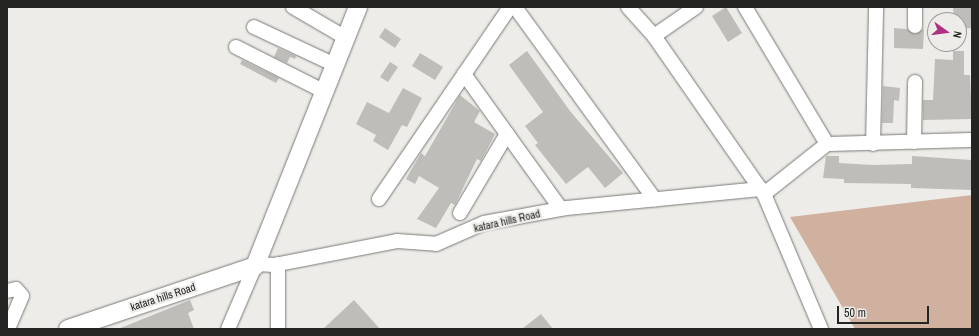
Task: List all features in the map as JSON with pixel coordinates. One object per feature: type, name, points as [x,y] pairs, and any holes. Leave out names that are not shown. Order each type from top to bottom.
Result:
[{"type":"main road","points":[[266,265],[325,92],[358,7]]},
{"type":"main road","name":"katara hills Road","points":[[68,329],[266,265]]},
{"type":"street","points":[[294,7],[346,38]]},
{"type":"street","points":[[379,199],[510,7]]},
{"type":"street","points":[[515,7],[655,200]]},
{"type":"street","points":[[628,7],[654,36],[763,191],[821,329]]},
{"type":"street","points":[[654,36],[696,7]]},
{"type":"street","points":[[745,7],[827,144]]},
{"type":"street","points":[[873,144],[876,7]]},
{"type":"street","points":[[915,7],[915,26]]},
{"type":"street","points":[[254,28],[336,65]]},
{"type":"street","points":[[236,47],[325,92]]},
{"type":"street","points":[[464,74],[561,209]]},
{"type":"street","points":[[914,142],[915,82]]},
{"type":"street","points":[[460,213],[507,134]]},
{"type":"street","points":[[763,191],[827,144],[873,144],[972,140]]},
{"type":"street","name":"katara hills Road","points":[[266,265],[397,242],[436,244],[484,223],[561,209],[763,191]]},
{"type":"street","points":[[228,329],[266,265]]},
{"type":"street","points":[[266,265],[278,329]]},
{"type":"street","points":[[7,291],[16,290],[22,296],[8,329]]},
{"type":"shaded area","points":[[972,195],[972,329],[855,329],[790,217]]},
{"type":"building","points":[[726,7],[742,33],[728,42],[712,16]]},
{"type":"building","points":[[953,7],[972,7],[972,28],[967,28],[967,12],[953,12]]},
{"type":"building","points":[[385,28],[401,39],[395,48],[379,37]]},
{"type":"building","points":[[894,28],[907,29],[915,34],[924,29],[923,49],[894,48]]},
{"type":"building","points":[[278,48],[296,56],[295,59],[290,57],[287,63],[274,57]]},
{"type":"building","points":[[527,51],[570,111],[623,173],[605,188],[588,167],[566,184],[535,145],[538,143],[525,126],[543,112],[509,65]]},
{"type":"building","points":[[953,52],[964,52],[964,75],[970,75],[972,119],[923,120],[923,100],[933,100],[935,59],[953,60]]},
{"type":"building","points":[[420,53],[443,67],[435,80],[412,66]]},
{"type":"building","points":[[242,60],[279,78],[276,83],[240,64]]},
{"type":"building","points":[[390,62],[398,67],[388,82],[380,77]]},
{"type":"building","points":[[883,86],[900,88],[899,101],[894,100],[893,123],[882,123]]},
{"type":"building","points":[[403,88],[422,98],[407,127],[402,125],[388,150],[373,141],[376,135],[356,124],[367,102],[389,113]]},
{"type":"building","points":[[460,95],[480,111],[474,122],[495,134],[481,161],[477,159],[455,205],[451,203],[436,228],[417,219],[439,188],[419,176],[415,184],[406,179],[421,153],[425,156]]},
{"type":"building","points":[[826,156],[839,156],[839,163],[873,165],[912,164],[912,156],[972,160],[972,190],[911,188],[911,184],[844,183],[844,179],[823,178]]},
{"type":"building","points":[[190,300],[194,310],[188,313],[194,329],[118,329]]},
{"type":"building","points":[[354,300],[380,329],[323,329]]},
{"type":"building","points":[[541,314],[553,329],[522,329]]}]
